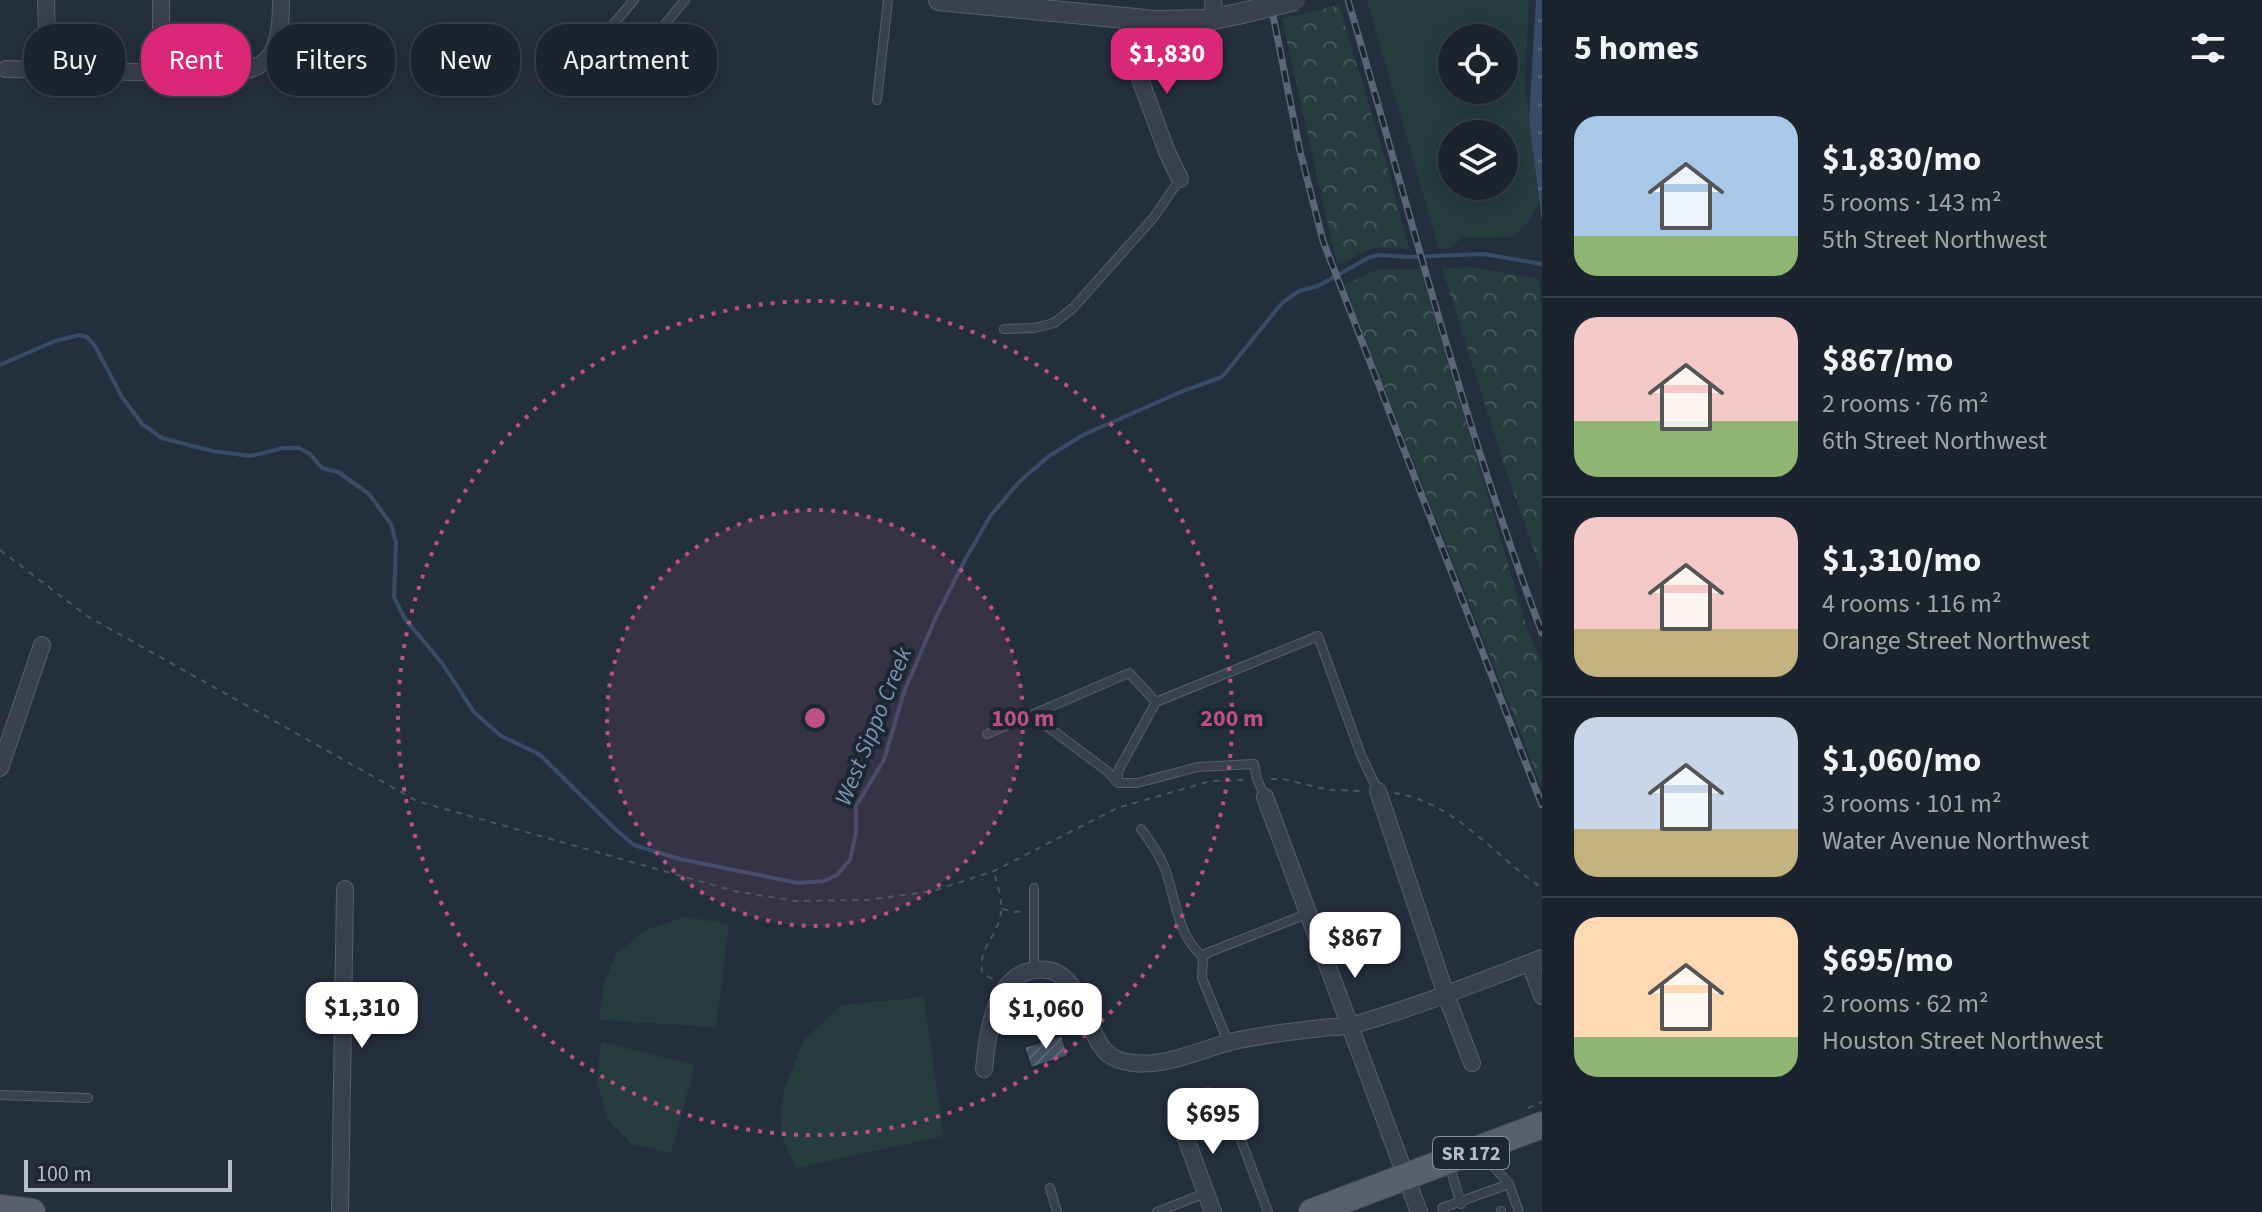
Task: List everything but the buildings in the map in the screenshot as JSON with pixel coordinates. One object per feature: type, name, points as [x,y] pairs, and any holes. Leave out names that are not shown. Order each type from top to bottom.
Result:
[{"type":"main road","name":"SR 172","points":[[1312,1212],[1479,1150],[1535,1116]]},
{"type":"street","points":[[46,0],[47,24]]},
{"type":"street","points":[[161,0],[161,24]]},
{"type":"street","points":[[6,69],[248,72],[264,61],[275,47],[281,0]]},
{"type":"street","points":[[939,0],[1054,6],[1127,20],[1187,21],[1214,9],[1238,14],[1295,0]]},
{"type":"street","points":[[1127,20],[1130,52],[1180,179]]},
{"type":"street","points":[[0,768],[42,645]]},
{"type":"street","points":[[1378,791],[1472,1063]]},
{"type":"street","points":[[1265,797],[1419,1212]]},
{"type":"street","points":[[340,1212],[345,889]]},
{"type":"street","points":[[984,1069],[991,1021],[1007,988],[1024,973],[1034,970],[1047,970],[1070,983],[1104,1050],[1124,1062],[1149,1064],[1280,1033],[1350,1026],[1446,995],[1536,960],[1542,996]]},
{"type":"street","points":[[1177,1114],[1213,1212]]},
{"type":"lane","points":[[634,0],[610,28],[641,53],[685,0]]},
{"type":"lane","points":[[877,100],[888,0]]},
{"type":"lane","points":[[1004,329],[1034,328],[1054,323],[1073,308],[1154,217],[1180,179]]},
{"type":"lane","points":[[1118,783],[1118,771],[1156,702],[1318,636],[1361,755],[1378,791]]},
{"type":"lane","points":[[987,734],[1129,673],[1156,702]]},
{"type":"lane","points":[[1032,715],[1107,771],[1118,783],[1137,783],[1198,767],[1254,764],[1265,797]]},
{"type":"lane","points":[[1141,829],[1164,866],[1189,942],[1203,957]]},
{"type":"lane","points":[[1034,888],[1034,970]]},
{"type":"lane","points":[[1228,1043],[1202,978],[1203,957],[1309,913]]},
{"type":"lane","points":[[1177,1114],[1188,1098],[1198,1094],[1210,1092],[1225,1097],[1268,1212]]},
{"type":"lane","points":[[0,1095],[88,1098]]},
{"type":"lane","points":[[1479,1150],[1509,1184],[1519,1212]]},
{"type":"lane","points":[[1449,1161],[1461,1203]]},
{"type":"lane","points":[[1444,1212],[1442,1208],[1509,1184]]},
{"type":"lane","points":[[1050,1188],[1057,1212]]},
{"type":"lane","points":[[1157,1212],[1206,1193]]},
{"type":"path","points":[[0,550],[87,616],[417,801],[734,891],[795,901],[867,900],[933,891],[994,871],[1117,808],[1211,781],[1257,779],[1283,779],[1329,790],[1378,791],[1415,796],[1454,817],[1542,888]]},
{"type":"path","points":[[994,871],[1001,900],[1001,917],[980,958],[982,973],[1007,988]]},
{"type":"path","points":[[1001,908],[1015,912],[1034,910]]},
{"type":"path","points":[[1535,1116],[1542,1102]]},
{"type":"green space","points":[[1367,0],[1529,0],[1525,83],[1539,203],[1530,220],[1513,237],[1462,238],[1448,249],[1439,249]]},
{"type":"green space","points":[[1339,5],[1409,249],[1375,248],[1344,264],[1337,263],[1282,19]]},
{"type":"green space","points":[[1469,267],[1539,279],[1542,309],[1542,573],[1506,471],[1442,268]]},
{"type":"green space","points":[[1420,269],[1528,631],[1542,664],[1542,788],[1344,285],[1376,270]]},
{"type":"green space","points":[[686,917],[729,924],[716,1027],[599,1020],[603,986],[616,954],[646,930]]},
{"type":"green space","points":[[924,997],[944,1136],[795,1168],[780,1131],[784,1089],[803,1041],[842,1005]]},
{"type":"green space","points":[[601,1042],[695,1065],[671,1153],[631,1144],[607,1119],[597,1080]]},
{"type":"water","points":[[1536,0],[1542,0],[1542,222],[1529,120]]},
{"type":"waterway","name":"West Sippo Creek","points":[[0,365],[55,341],[79,335],[87,337],[122,397],[142,424],[162,438],[212,451],[251,456],[283,448],[299,448],[310,454],[322,468],[338,472],[369,494],[391,524],[396,543],[394,597],[405,619],[442,663],[474,712],[501,736],[539,754],[634,845],[680,859],[798,883],[824,881],[837,875],[850,860],[856,832],[856,806],[884,760],[904,692],[936,617],[991,515],[1020,481],[1049,456],[1085,434],[1222,377],[1282,303],[1299,291],[1318,286],[1370,257],[1483,254],[1542,264]]},
{"type":"railway","points":[[1270,0],[1300,151],[1323,241],[1542,805]]},
{"type":"railway","points":[[1348,0],[1463,398],[1542,633]]}]
